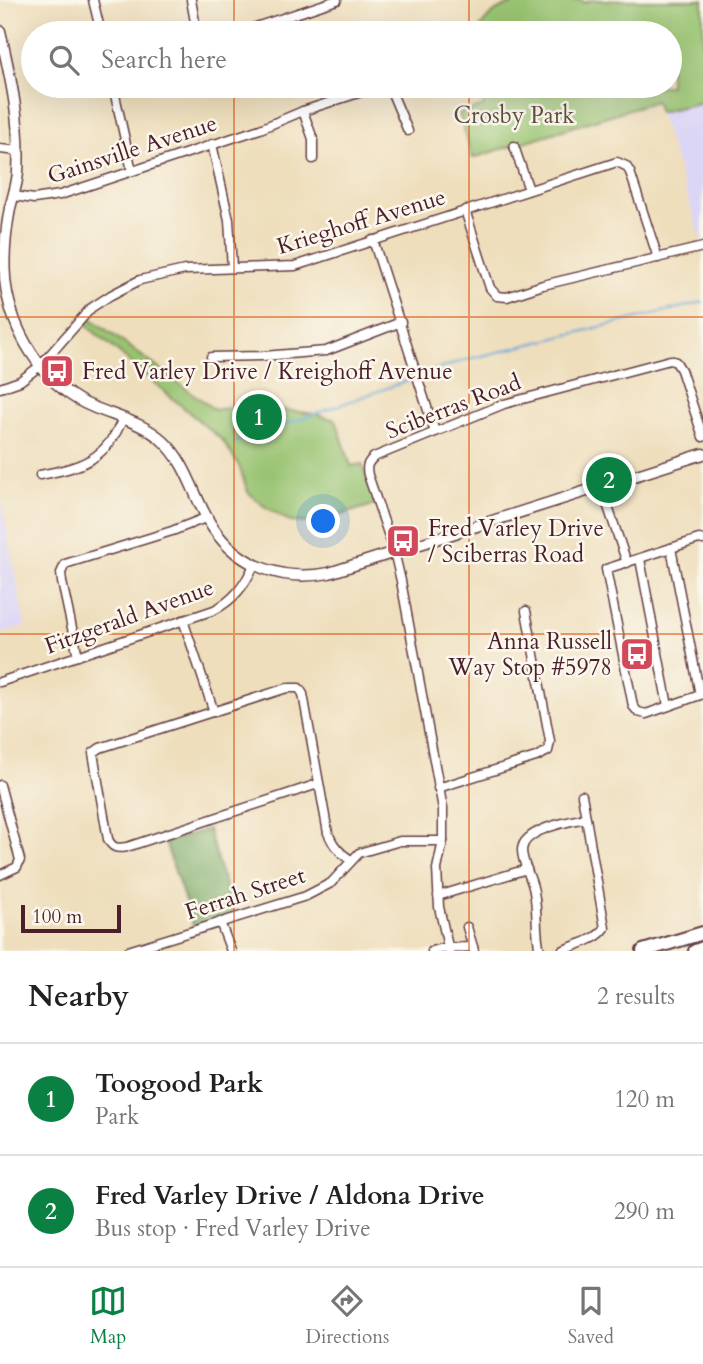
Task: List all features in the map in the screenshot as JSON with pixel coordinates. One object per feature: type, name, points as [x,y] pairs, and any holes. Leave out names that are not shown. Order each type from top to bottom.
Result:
[{"type":"main road","points":[[643,951],[703,933]]},
{"type":"main road","points":[[695,951],[703,948]]},
{"type":"street","points":[[93,0],[98,21]]},
{"type":"street","points":[[191,0],[195,21]]},
{"type":"street","points":[[274,21],[337,0]]},
{"type":"street","points":[[0,31],[16,101],[19,151],[6,242],[7,293],[22,336],[40,366],[59,386],[77,400],[149,430],[176,456],[214,529],[231,549],[254,565],[285,575],[316,575],[703,454]]},
{"type":"street","points":[[116,98],[132,171]]},
{"type":"street","name":"Gainsville Avenue","points":[[14,196],[34,199],[60,195],[343,98]]},
{"type":"street","points":[[394,98],[408,131]]},
{"type":"street","points":[[303,111],[313,139],[313,159]]},
{"type":"street","points":[[212,144],[229,220],[232,268]]},
{"type":"street","points":[[514,146],[529,190]]},
{"type":"street","points":[[0,149],[19,151]]},
{"type":"street","name":"Krieghoff Avenue","points":[[0,388],[20,381],[40,366],[91,308],[129,285],[185,270],[295,266],[613,163],[621,163],[630,172],[658,258]]},
{"type":"street","points":[[465,209],[490,288],[497,296],[507,297],[543,285],[703,247]]},
{"type":"street","points":[[373,240],[435,432]]},
{"type":"street","points":[[211,357],[326,351],[401,322]]},
{"type":"street","name":"Sciberras Road","points":[[448,948],[438,896],[437,869],[444,825],[438,788],[394,551],[366,468],[369,461],[504,404],[670,360],[676,362],[681,370],[703,438]]},
{"type":"street","points":[[40,475],[71,469],[98,456],[106,449],[122,418]]},
{"type":"street","points":[[601,486],[627,563]]},
{"type":"street","points":[[78,656],[62,582],[61,573],[65,564],[208,517]]},
{"type":"street","points":[[671,548],[701,695],[646,714],[638,712],[633,706],[606,569],[671,548],[703,540]]},
{"type":"street","points":[[640,559],[668,706]]},
{"type":"street","name":"Fitzgerald Avenue","points":[[0,682],[225,604],[244,586],[254,565]]},
{"type":"street","points":[[438,788],[548,751],[550,741],[526,611]]},
{"type":"street","points":[[183,620],[214,712]]},
{"type":"street","points":[[318,784],[127,847],[113,847],[108,839],[93,753],[100,748],[287,688],[299,688],[303,694],[318,784],[331,839],[342,855],[351,860]]},
{"type":"street","points":[[0,785],[20,860],[17,867],[0,875]]},
{"type":"street","points":[[562,951],[597,937],[605,928],[582,795]]},
{"type":"street","points":[[540,951],[534,892],[522,850],[528,836],[536,832],[586,818]]},
{"type":"street","name":"Ferrah Street","points":[[128,951],[323,888],[359,853],[400,841],[443,841]]},
{"type":"street","points":[[438,896],[527,869]]},
{"type":"street","points":[[220,922],[231,951]]},
{"type":"street","points":[[432,951],[448,948],[473,949],[467,927]]},
{"type":"shaded area","points":[[703,102],[703,240],[702,240],[659,112]]},
{"type":"shaded area","points":[[0,493],[25,626],[0,634]]},
{"type":"green space","name":"Crosby Park","points":[[523,0],[582,0],[583,3],[592,0],[703,0],[703,102],[659,112],[655,101],[473,158],[459,114],[484,106],[482,98],[682,98],[682,21],[485,21],[508,5]]},
{"type":"green space","points":[[85,314],[215,410],[245,405],[315,414],[336,420],[351,466],[362,464],[376,504],[315,523],[291,522],[264,506],[248,492],[239,466],[223,441],[80,320]]},
{"type":"green space","points":[[208,829],[234,915],[194,928],[165,842]]},
{"type":"waterway","points":[[435,370],[465,360],[703,302]]},
{"type":"waterway","points":[[234,443],[412,379]]},
{"type":"place","name":"Fred Varley Drive / Kreighoff Avenue","points":[[57,371]]},
{"type":"place","name":"Toogood Park","points":[[259,417]]},
{"type":"place","name":"Fred Varley Drive / Aldona Drive","points":[[609,480]]},
{"type":"place","name":"Fred Varley Drive / Sciberras Road","points":[[403,541]]},
{"type":"place","name":"Anna Russell Way Stop #5978","points":[[637,654]]}]
